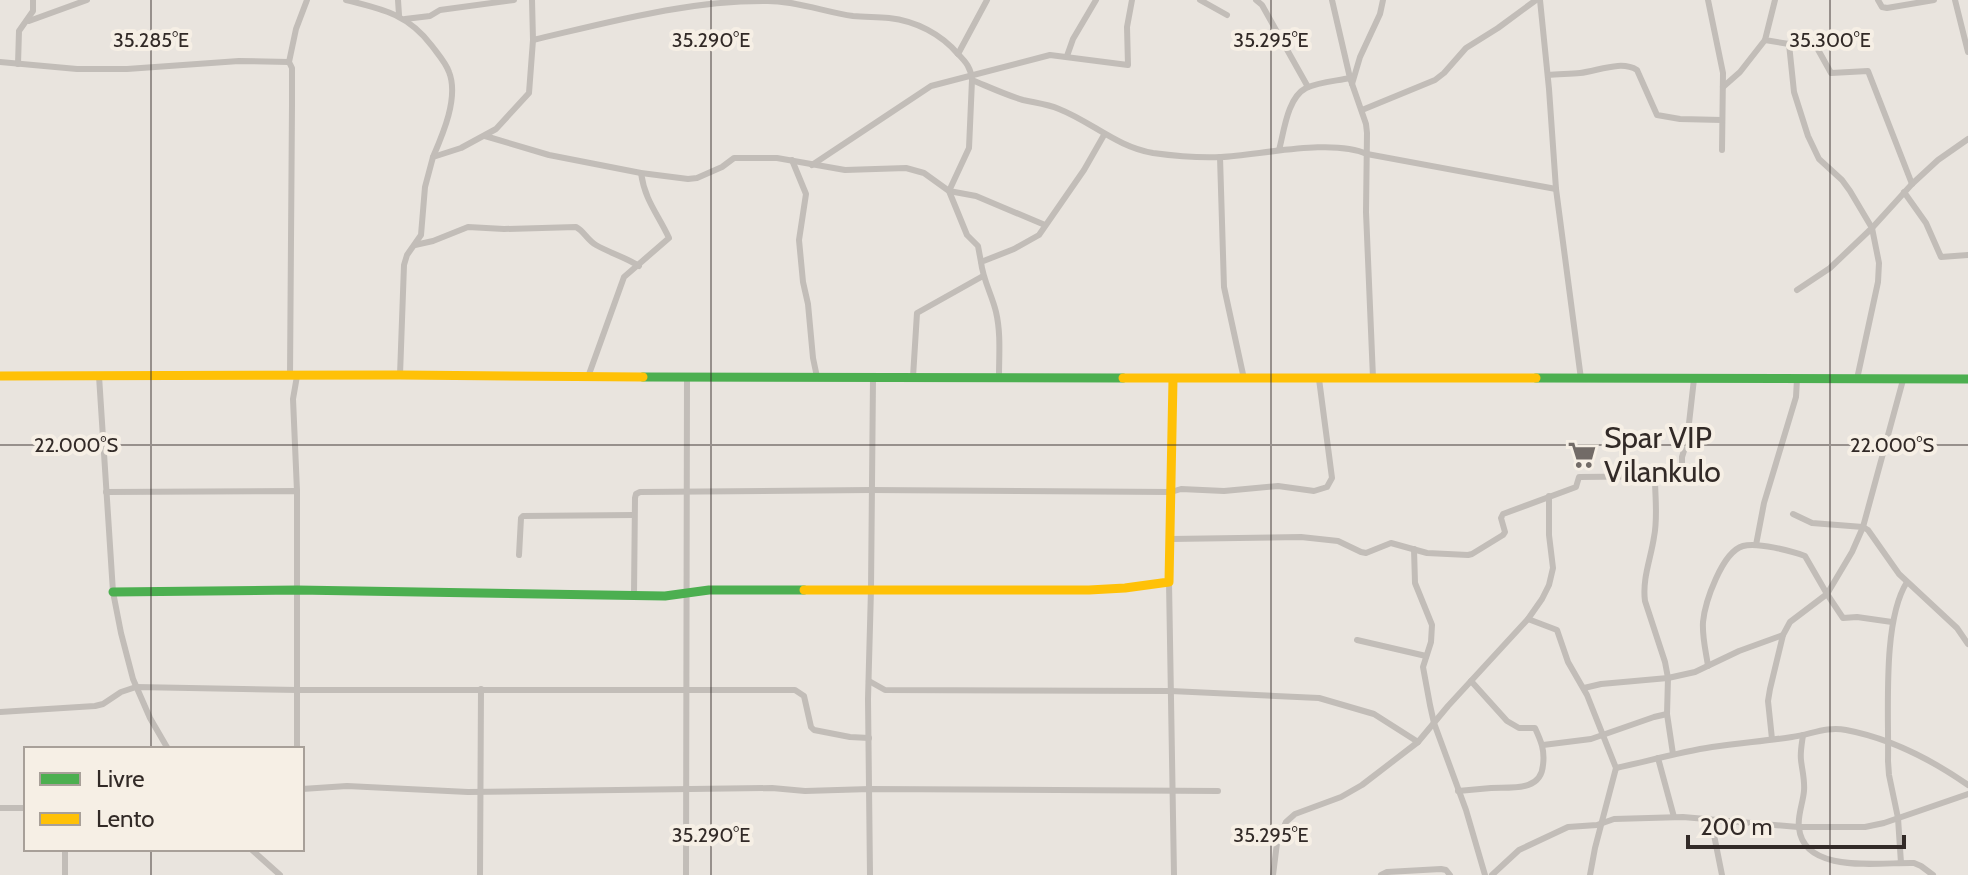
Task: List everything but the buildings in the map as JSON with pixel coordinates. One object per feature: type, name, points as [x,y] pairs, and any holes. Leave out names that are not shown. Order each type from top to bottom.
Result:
[{"type":"main road","points":[[0,376],[1968,379]]},
{"type":"main road","points":[[113,592],[297,590],[665,596],[709,590],[1089,590],[1169,582],[1173,379]]},
{"type":"street","points":[[18,64],[19,31],[33,11],[33,0]]},
{"type":"street","points":[[25,22],[87,0]]},
{"type":"street","points":[[297,747],[297,491],[293,399],[292,68],[289,62],[296,29],[307,0]]},
{"type":"street","points":[[346,0],[402,17],[430,16],[440,10],[514,0]]},
{"type":"street","points":[[398,0],[402,17],[427,40],[450,73],[451,102],[425,187],[421,235],[404,265],[400,375]]},
{"type":"street","points":[[433,157],[461,148],[496,129],[529,93],[532,0]]},
{"type":"street","points":[[669,0],[673,9]]},
{"type":"street","points":[[958,54],[987,0]]},
{"type":"street","points":[[1067,56],[1073,39],[1096,0]]},
{"type":"street","points":[[812,165],[924,89],[1050,55],[1128,65],[1127,27],[1132,0]]},
{"type":"street","points":[[1200,0],[1227,15]]},
{"type":"street","points":[[1256,0],[1262,5],[1308,87]]},
{"type":"street","points":[[1332,0],[1351,81],[1366,124],[1366,212],[1373,378]]},
{"type":"street","points":[[1351,81],[1383,0]]},
{"type":"street","points":[[1362,110],[1435,80],[1466,48],[1536,0],[1548,75],[1556,189],[1581,379]]},
{"type":"street","points":[[1708,0],[1720,54],[1722,150]]},
{"type":"street","points":[[1723,87],[1740,72],[1765,40],[1775,0]]},
{"type":"street","points":[[1878,0],[1882,7],[1887,8],[1934,0]]},
{"type":"street","points":[[1955,0],[1968,52]]},
{"type":"street","points":[[533,40],[673,9],[770,1],[853,16],[899,19],[938,34],[966,63],[971,77],[969,148],[949,191],[967,235],[978,246],[983,276],[992,297],[997,316],[999,377]]},
{"type":"street","points":[[436,2],[440,10]]},
{"type":"street","points":[[1765,40],[1816,46],[1831,73],[1867,70],[1912,184]]},
{"type":"street","points":[[1789,44],[1794,92],[1808,136],[1819,159],[1842,180],[1872,228],[1879,263],[1878,282],[1857,379]]},
{"type":"street","points":[[0,62],[77,69],[127,69],[199,62],[289,62]]},
{"type":"street","points":[[1548,75],[1631,67],[1637,70],[1657,115],[1722,120]]},
{"type":"street","points":[[971,77],[1023,100],[1059,109],[1104,135],[1134,149],[1153,153],[1220,157],[1279,150],[1359,150],[1556,189]]},
{"type":"street","points":[[1279,150],[1291,107],[1298,94],[1308,87],[1351,81]]},
{"type":"street","points":[[981,262],[1039,235],[1104,135]]},
{"type":"street","points":[[485,136],[549,155],[688,179],[722,167],[734,158],[777,158],[845,170],[916,169],[949,191],[976,196],[1045,225]]},
{"type":"street","points":[[1797,290],[1830,268],[1912,184],[1938,160],[1968,139]]},
{"type":"street","points":[[1220,157],[1224,287],[1244,379]]},
{"type":"street","points":[[792,160],[806,194],[799,240],[817,377]]},
{"type":"street","points":[[588,377],[624,277],[669,238],[653,212],[641,173]]},
{"type":"street","points":[[1904,192],[1926,223],[1941,257],[1968,255]]},
{"type":"street","points":[[415,245],[468,227],[576,227],[593,244],[639,266]]},
{"type":"street","points":[[913,377],[917,313],[983,276]]},
{"type":"street","points":[[99,376],[113,592],[136,687],[167,747]]},
{"type":"street","points":[[686,875],[687,377]]},
{"type":"street","points":[[870,875],[868,699],[873,378]]},
{"type":"street","points":[[634,595],[634,515],[636,494],[640,492],[1171,492],[1181,489],[1224,491],[1278,486],[1314,491],[1327,487],[1332,478],[1319,379]]},
{"type":"street","points":[[1171,539],[1301,537],[1338,541],[1366,553],[1391,543],[1436,554],[1472,554],[1503,535],[1502,515],[1576,487],[1579,477],[1678,476],[1682,471],[1687,441],[1694,379]]},
{"type":"street","points":[[1756,545],[1764,503],[1796,397],[1797,379]]},
{"type":"street","points":[[1772,739],[1768,701],[1783,635],[1790,622],[1827,594],[1852,552],[1863,527],[1903,380]]},
{"type":"street","points":[[1655,478],[1656,527],[1644,593],[1668,678],[1667,714],[1673,754]]},
{"type":"street","points":[[106,492],[297,491]]},
{"type":"street","points":[[1273,875],[1277,843],[1286,822],[1295,814],[1341,797],[1362,785],[1418,742],[1528,619],[1549,585],[1553,568],[1549,496]]},
{"type":"street","points":[[1793,514],[1812,523],[1868,530],[1899,574],[1957,628],[1968,644]]},
{"type":"street","points":[[519,555],[523,516],[634,515]]},
{"type":"street","points":[[1708,666],[1703,631],[1713,584],[1734,551],[1745,545],[1805,556],[1843,618],[1892,622]]},
{"type":"street","points":[[1414,549],[1415,583],[1432,625],[1431,642],[1423,667],[1434,723],[1491,875],[1529,844],[1568,827],[1614,819],[1674,817],[1798,827],[1865,827],[1968,794]]},
{"type":"street","points":[[1169,582],[1174,875]]},
{"type":"street","points":[[1901,863],[1898,818],[1889,775],[1888,742],[1892,622],[1897,601],[1907,582]]},
{"type":"street","points":[[1528,619],[1557,630],[1571,670],[1584,688],[1616,768],[1590,875]]},
{"type":"street","points":[[1584,688],[1695,672],[1783,635]]},
{"type":"street","points":[[1357,640],[1426,656]]},
{"type":"street","points":[[869,681],[885,690],[1171,691],[1328,699],[1374,714],[1418,742]]},
{"type":"street","points":[[1458,791],[1534,784],[1543,772],[1543,745],[1535,728],[1519,728],[1507,721],[1471,681]]},
{"type":"street","points":[[0,712],[95,706],[136,687],[795,690],[804,696],[814,730],[869,738]]},
{"type":"street","points":[[480,875],[481,689]]},
{"type":"street","points":[[868,699],[885,690]]},
{"type":"street","points":[[1543,745],[1591,739],[1667,714]]},
{"type":"street","points":[[1616,768],[1709,747],[1803,735],[1823,729],[1845,729],[1888,742],[1946,769],[1968,785]]},
{"type":"street","points":[[1803,735],[1801,762],[1804,791],[1798,827],[1811,850],[1822,857],[1846,863],[1921,866],[1933,875]]},
{"type":"street","points":[[1658,758],[1674,817]]},
{"type":"street","points":[[304,789],[347,786],[481,792],[772,788],[826,791],[1218,791]]},
{"type":"street","points":[[0,808],[24,808]]},
{"type":"street","points":[[1711,820],[1722,875]]},
{"type":"street","points":[[65,851],[65,875]]},
{"type":"street","points":[[253,851],[280,875]]},
{"type":"street","points":[[1845,875],[1846,863]]},
{"type":"street","points":[[1381,875],[1441,869],[1450,875]]},
{"type":"traffic: fast","points":[[643,377],[1123,378]]},
{"type":"traffic: fast","points":[[1536,378],[1968,379]]},
{"type":"traffic: fast","points":[[113,592],[297,590],[665,596],[709,590],[804,590]]},
{"type":"traffic: slow","points":[[0,376],[643,377]]},
{"type":"traffic: slow","points":[[1123,378],[1536,378]]},
{"type":"traffic: slow","points":[[804,590],[1089,590],[1169,582],[1173,379]]},
{"type":"place","name":"Spar VIP Vilankulo","points":[[1582,455]]}]
